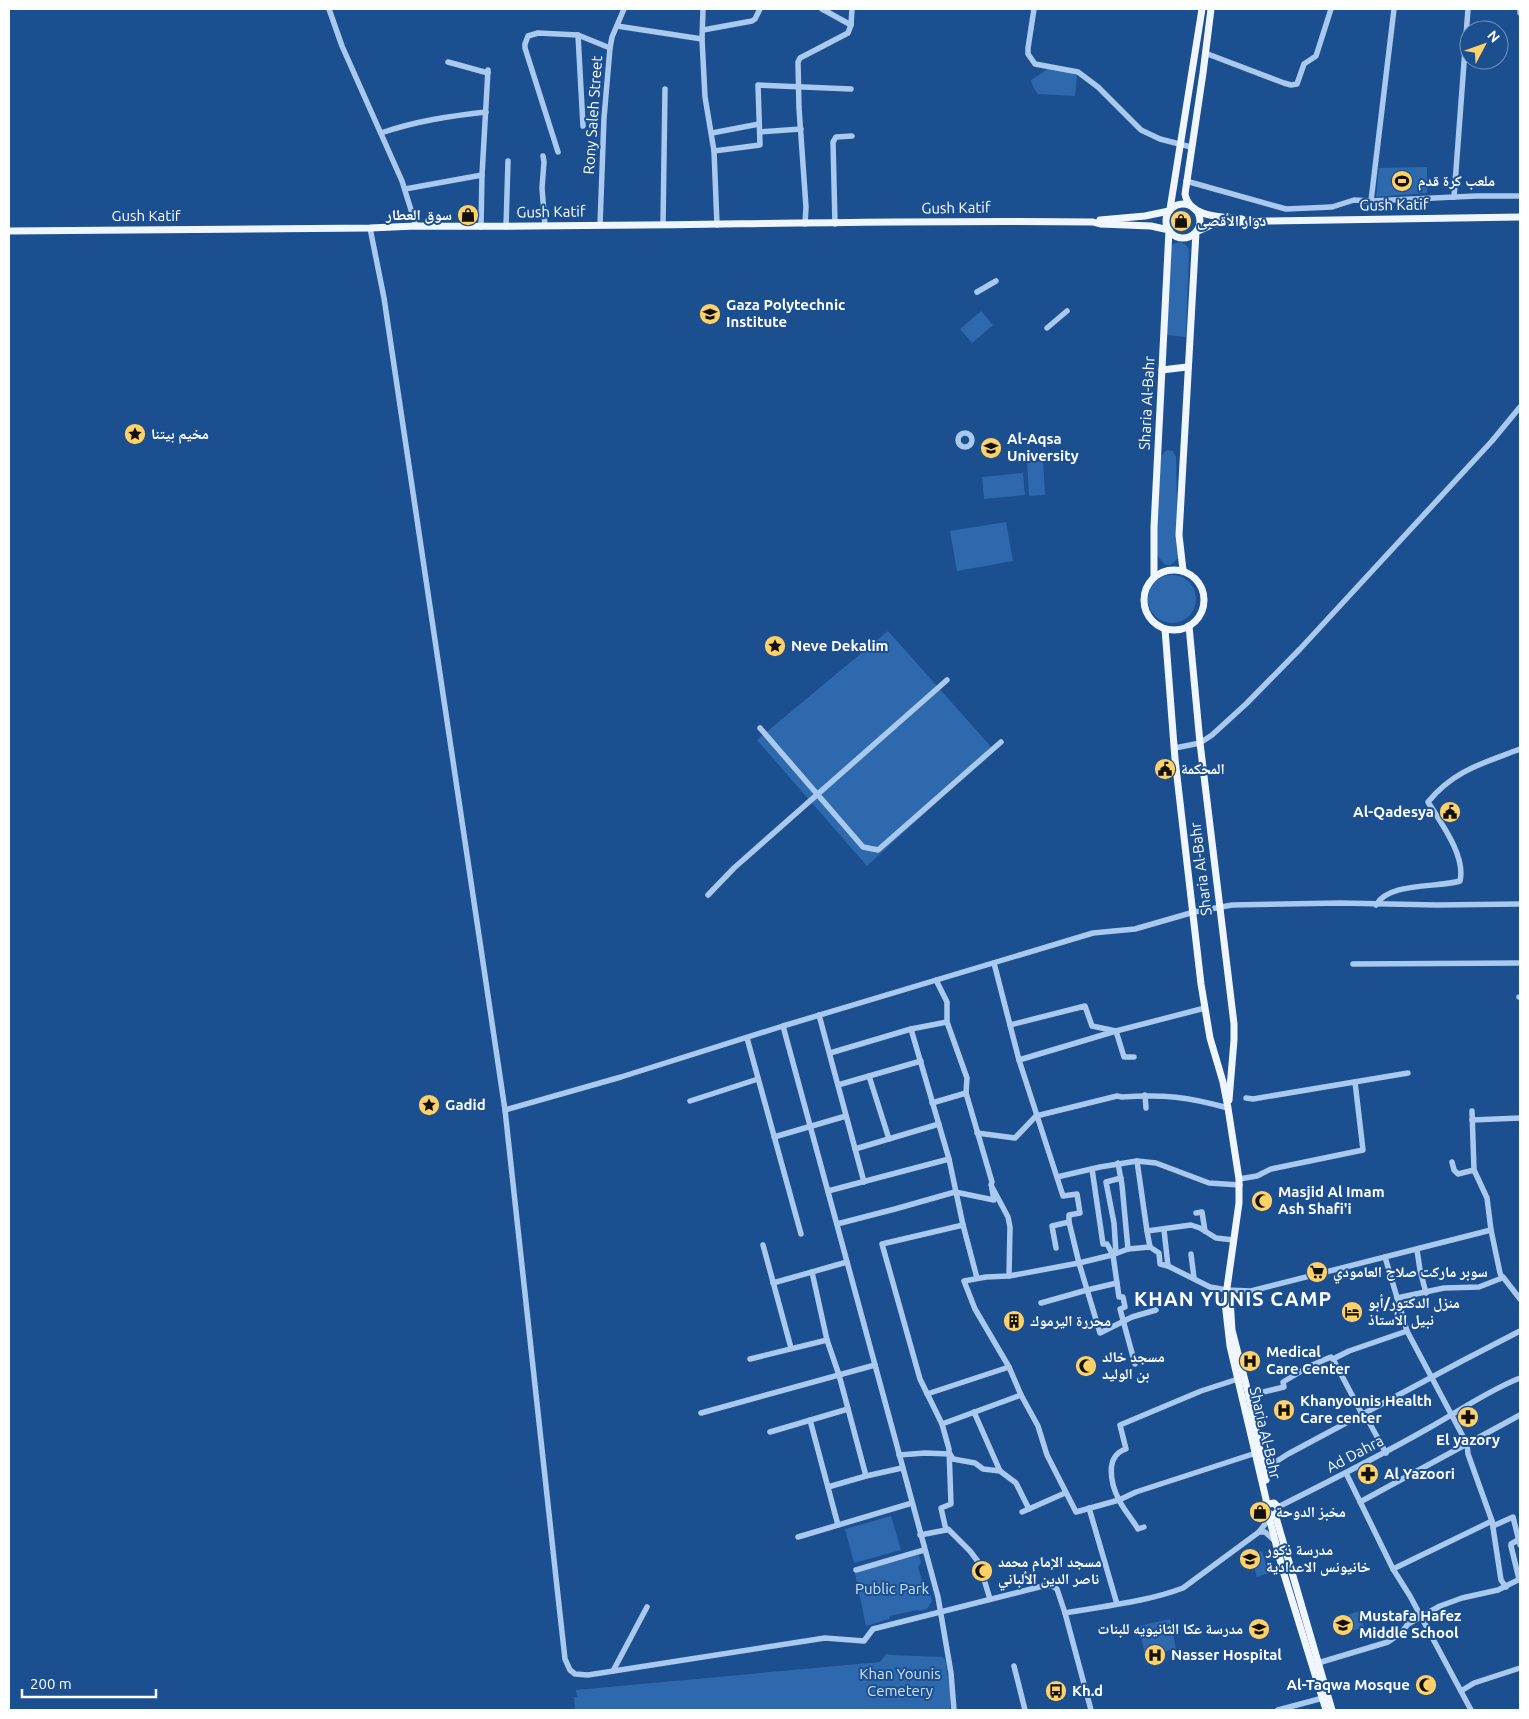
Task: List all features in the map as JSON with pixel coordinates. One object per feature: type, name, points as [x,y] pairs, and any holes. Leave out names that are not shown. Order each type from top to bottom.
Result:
[{"type":"main road","points":[[1196,232],[1187,237],[1177,236],[1169,230],[1166,222],[1170,210],[1182,144],[1202,9]]},
{"type":"main road","points":[[1183,570],[1179,535],[1187,367],[1196,232],[1199,222],[1199,217],[1186,200],[1185,194],[1211,9]]},
{"type":"main road","points":[[1170,210],[1180,204],[1187,204],[1193,208]]},
{"type":"main road","name":"Gush Katif","points":[[1193,208],[1215,216],[1268,221]]},
{"type":"main road","name":"Gush Katif","points":[[9,231],[416,226],[834,224],[978,221],[1093,222],[1145,216],[1170,210]]},
{"type":"main road","name":"Gush Katif","points":[[1196,232],[1213,224],[1268,221],[1520,218]]},
{"type":"main road","name":"Gush Katif","points":[[1093,222],[1100,224],[1151,226],[1169,230]]},
{"type":"main road","name":"Sharia Al-Bahr","points":[[1154,577],[1154,527],[1169,230]]},
{"type":"main road","points":[[1162,370],[1187,367]]},
{"type":"main road","points":[[1183,570],[1199,582],[1204,592],[1205,602],[1200,616],[1189,626],[1182,630],[1165,629],[1157,625],[1145,610],[1143,602],[1144,592],[1154,577],[1163,571],[1183,570]]},
{"type":"main road","name":"Sharia Al-Bahr","points":[[1189,626],[1200,743],[1229,977],[1234,1040],[1228,1108]]},
{"type":"main road","name":"Sharia Al-Bahr","points":[[1165,629],[1175,748],[1194,912],[1200,984],[1210,1038],[1223,1082],[1240,1182],[1226,1317],[1238,1379],[1246,1397],[1256,1453],[1261,1467]]},
{"type":"main road","name":"Sharia Al-Bahr","points":[[1229,1290],[1232,1330],[1261,1467],[1272,1510],[1332,1710]]},
{"type":"main road","name":"Sharia Al-Bahr","points":[[1272,1510],[1275,1541],[1326,1710]]},
{"type":"street","points":[[329,9],[342,46],[405,189],[416,226]]},
{"type":"street","name":"Rony Saleh Street","points":[[600,225],[604,118],[610,48],[624,9]]},
{"type":"street","points":[[703,9],[702,39],[705,97],[714,151],[717,225]]},
{"type":"street","points":[[703,30],[752,21],[760,9]]},
{"type":"street","points":[[822,9],[851,25]]},
{"type":"street","points":[[805,224],[806,207],[800,129],[798,60],[845,35],[851,25],[852,9]]},
{"type":"street","points":[[1034,9],[1028,54],[1035,64],[1078,72],[1098,87],[1141,130],[1160,139],[1191,147]]},
{"type":"street","points":[[1205,53],[1284,83],[1295,85],[1299,82],[1304,64],[1316,56],[1331,9]]},
{"type":"street","points":[[1371,201],[1394,9]]},
{"type":"street","points":[[1454,197],[1468,9]]},
{"type":"street","points":[[617,26],[702,39]]},
{"type":"street","points":[[558,152],[525,44],[528,36],[538,33],[578,35],[610,48]]},
{"type":"street","points":[[578,35],[583,126]]},
{"type":"street","points":[[448,62],[488,72],[481,227]]},
{"type":"street","points":[[714,151],[760,145],[758,86],[851,89]]},
{"type":"street","points":[[663,225],[665,89]]},
{"type":"street","points":[[381,133],[436,118],[486,112]]},
{"type":"street","points":[[712,133],[759,124]]},
{"type":"street","points":[[760,132],[800,129]]},
{"type":"street","points":[[834,224],[834,142],[836,137],[852,136]]},
{"type":"street","points":[[543,156],[542,188],[545,226]]},
{"type":"street","points":[[506,227],[508,160]]},
{"type":"street","points":[[405,189],[482,175]]},
{"type":"street","points":[[1186,181],[1286,210],[1332,207],[1354,200],[1520,196]]},
{"type":"street","points":[[370,228],[384,298],[505,1110],[565,1659],[568,1666],[575,1674],[588,1675],[825,1638],[864,1641],[873,1629],[1047,1585],[1057,1589],[1091,1710]]},
{"type":"street","points":[[977,292],[996,281]]},
{"type":"street","points":[[1047,328],[1067,310]]},
{"type":"street","points":[[1175,748],[1200,743],[1246,704],[1300,649],[1486,448],[1520,407]]},
{"type":"street","points":[[708,895],[734,868],[947,680]]},
{"type":"street","points":[[760,728],[863,847],[878,850],[1001,742]]},
{"type":"street","points":[[1376,905],[1379,899],[1394,891],[1460,881],[1461,866],[1458,854],[1428,802],[1445,783],[1470,768],[1520,749]]},
{"type":"street","points":[[505,1110],[621,1077],[968,969],[1093,933],[1135,929],[1194,912],[1248,904],[1520,904]]},
{"type":"street","points":[[994,963],[1019,1060],[1063,1196],[1077,1194],[1080,1213],[1069,1215],[1069,1222],[1100,1333],[1132,1317],[1156,1310]]},
{"type":"street","points":[[1354,964],[1520,964]]},
{"type":"street","points":[[837,1224],[895,1210],[955,1192],[994,1200],[992,1182],[966,1093],[967,1078],[947,1022],[947,1002],[936,980]]},
{"type":"street","points":[[1010,1025],[1085,1006],[1092,1026],[1116,1030]]},
{"type":"street","points":[[1019,1060],[1116,1030],[1205,1008]]},
{"type":"street","points":[[818,1015],[864,1182]]},
{"type":"street","points":[[830,1053],[911,1029],[947,1022]]},
{"type":"street","points":[[783,1026],[942,1612],[952,1673],[954,1710]]},
{"type":"street","points":[[911,1029],[949,1159],[955,1192],[977,1278]]},
{"type":"street","points":[[1116,1030],[1124,1057],[1134,1057]]},
{"type":"street","points":[[747,1038],[801,1234]]},
{"type":"street","points":[[838,1084],[920,1061]]},
{"type":"street","points":[[1246,1098],[1253,1099],[1408,1073]]},
{"type":"street","points":[[869,1076],[888,1139]]},
{"type":"street","points":[[690,1101],[758,1079]]},
{"type":"street","points":[[1057,1177],[1118,1163],[1137,1161],[1156,1163],[1209,1183],[1240,1182],[1271,1169],[1363,1150],[1355,1082]]},
{"type":"street","points":[[932,1103],[966,1093]]},
{"type":"street","points":[[1145,1096],[1146,1108]]},
{"type":"street","points":[[977,1133],[1015,1138],[1036,1116],[1106,1098],[1170,1096],[1193,1099],[1228,1108]]},
{"type":"street","points":[[1472,1111],[1474,1170],[1488,1198],[1492,1230],[1502,1278],[1520,1299]]},
{"type":"street","points":[[774,1137],[846,1116]]},
{"type":"street","points":[[1472,1120],[1520,1118]]},
{"type":"street","points":[[855,1149],[939,1124]]},
{"type":"street","points":[[828,1191],[949,1159]]},
{"type":"street","points":[[1137,1161],[1150,1247]]},
{"type":"street","points":[[1452,1162],[1454,1170],[1458,1174],[1474,1170]]},
{"type":"street","points":[[1118,1163],[1128,1249]]},
{"type":"street","points":[[1092,1169],[1103,1244],[1108,1244],[1114,1254]]},
{"type":"street","points":[[1121,1178],[1106,1182],[1114,1223],[1114,1254],[1117,1284],[1119,1297],[1123,1297],[1125,1308],[1120,1309],[1135,1364]]},
{"type":"street","points":[[991,1185],[1009,1222],[1009,1276]]},
{"type":"street","points":[[1196,1213],[1202,1212],[1205,1231]]},
{"type":"street","points":[[1056,1248],[1052,1226],[1069,1222]]},
{"type":"street","points":[[946,1530],[941,1508],[951,1504],[950,1454],[942,1424],[920,1379],[882,1244],[963,1225]]},
{"type":"street","points":[[1147,1231],[1191,1225],[1216,1238],[1234,1240]]},
{"type":"street","points":[[1164,1230],[1168,1266]]},
{"type":"street","points":[[1256,1453],[1136,1492],[1119,1500],[1076,1512],[1047,1455],[1038,1426],[1021,1395],[1009,1366],[982,1323],[964,1281],[977,1278],[1009,1276],[1079,1263],[1128,1249],[1150,1247],[1159,1253],[1160,1264],[1210,1286],[1229,1290],[1251,1291],[1492,1230]]},
{"type":"street","points":[[763,1245],[790,1348]]},
{"type":"street","points":[[1417,1250],[1426,1293]]},
{"type":"street","points":[[1191,1254],[1194,1278]]},
{"type":"street","points":[[1385,1257],[1407,1331],[1467,1444],[1468,1454],[1492,1523],[1501,1580],[1506,1587]]},
{"type":"street","points":[[773,1283],[847,1262]]},
{"type":"street","points":[[812,1272],[827,1340],[839,1375],[866,1476]]},
{"type":"street","points":[[1397,1298],[1444,1288],[1479,1287],[1502,1278]]},
{"type":"street","points":[[1041,1303],[1117,1284]]},
{"type":"street","points":[[1246,1397],[1284,1387],[1283,1382],[1322,1359],[1331,1357],[1333,1359],[1349,1351],[1407,1331]]},
{"type":"street","points":[[1261,1467],[1274,1463],[1364,1413],[1520,1332]]},
{"type":"street","points":[[750,1359],[827,1340]]},
{"type":"street","points":[[1333,1359],[1361,1412],[1364,1413],[1386,1452]]},
{"type":"street","points":[[701,1414],[875,1365]]},
{"type":"street","points":[[928,1394],[1009,1366]]},
{"type":"street","name":"Ad Dahra","points":[[1272,1510],[1386,1452],[1498,1388],[1520,1378]]},
{"type":"street","points":[[1144,1527],[1138,1529],[1119,1500],[1110,1468],[1117,1453],[1126,1449],[1120,1425],[1201,1391],[1238,1379]]},
{"type":"street","points":[[942,1424],[1021,1395]]},
{"type":"street","points":[[770,1432],[848,1409]]},
{"type":"street","points":[[974,1412],[1000,1471]]},
{"type":"street","points":[[1360,1502],[1520,1415]]},
{"type":"street","points":[[810,1420],[838,1525]]},
{"type":"street","points":[[899,1455],[950,1454]]},
{"type":"street","points":[[950,1454],[953,1459],[976,1463],[983,1469],[1000,1471],[1016,1482],[1029,1509]]},
{"type":"street","points":[[828,1487],[902,1468]]},
{"type":"street","points":[[1346,1473],[1393,1569],[1410,1596],[1471,1710]]},
{"type":"street","points":[[1022,1512],[1065,1493]]},
{"type":"street","points":[[798,1537],[912,1503]]},
{"type":"street","points":[[1089,1508],[1117,1604]]},
{"type":"street","points":[[1065,1613],[1164,1595],[1183,1588],[1258,1532],[1272,1510]]},
{"type":"street","points":[[1318,1663],[1388,1642],[1401,1633],[1408,1624],[1452,1601],[1506,1587],[1520,1579],[1511,1546],[1511,1544],[1519,1542],[1513,1517],[1492,1523],[1393,1569]]},
{"type":"street","points":[[920,1535],[948,1529],[970,1550],[980,1563],[990,1599]]},
{"type":"street","points":[[1258,1532],[1265,1532],[1275,1541]]},
{"type":"street","points":[[856,1570],[924,1550]]},
{"type":"street","points":[[613,1671],[647,1607]]},
{"type":"street","points":[[1014,1666],[1025,1710]]},
{"type":"street","points":[[1461,1691],[1474,1683],[1520,1668]]},
{"type":"street","points":[[1278,1710],[1323,1698]]},
{"type":"green space","points":[[1048,69],[1077,75],[1075,96],[1038,94],[1031,80]]},
{"type":"green space","name":"ملعب كرة قدم","points":[[1427,167],[1427,193],[1376,197],[1379,168]]},
{"type":"green space","points":[[1181,211],[1188,214],[1191,221],[1188,228],[1181,231],[1174,228],[1171,221],[1174,214]]},
{"type":"green space","points":[[1179,242],[1185,244],[1189,249],[1186,337],[1166,335],[1171,247]]},
{"type":"green space","points":[[981,311],[993,325],[972,343],[960,329]]},
{"type":"green space","points":[[1167,450],[1173,451],[1176,457],[1178,558],[1171,565],[1165,565],[1157,555],[1157,509],[1161,456]]},
{"type":"green space","points":[[1043,461],[1045,495],[1029,496],[1027,462]]},
{"type":"green space","points":[[1023,473],[1025,495],[984,499],[982,477]]},
{"type":"green space","points":[[1006,522],[1013,561],[957,571],[950,531]]},
{"type":"green space","points":[[1172,575],[1181,577],[1189,582],[1194,590],[1196,599],[1194,608],[1189,616],[1181,621],[1172,623],[1163,621],[1155,616],[1150,608],[1148,599],[1150,590],[1155,582],[1163,577]]},
{"type":"green space","points":[[888,631],[994,750],[867,866],[757,740]]},
{"type":"green space","points":[[891,1516],[901,1550],[854,1563],[845,1529]]},
{"type":"green space","points":[[1262,1551],[1269,1573],[1257,1577],[1250,1555]]},
{"type":"green space","name":"Public Park","points":[[919,1555],[921,1563],[918,1567],[925,1590],[930,1593],[932,1601],[927,1609],[890,1616],[889,1619],[866,1626],[855,1573]]},
{"type":"green space","points":[[1359,1611],[1364,1627],[1346,1633],[1341,1617]]},
{"type":"green space","points":[[1170,1619],[1176,1649],[1145,1655],[1139,1626]]},
{"type":"green space","name":"Khan Younis Cemetery","points":[[887,1653],[889,1655],[942,1657],[945,1659],[950,1692],[950,1710],[575,1710],[574,1697],[577,1697],[576,1690],[880,1662]]},
{"type":"place","name":"ملعب كرة قدم","points":[[1402,181]]},
{"type":"place","name":"سوق العطار","points":[[468,215]]},
{"type":"place","name":"دوار الأقصى","points":[[1181,221]]},
{"type":"place","name":"Gaza Polytechnic Institute","points":[[710,314]]},
{"type":"place","name":"مخيم بيتنا","points":[[135,434]]},
{"type":"place","name":"Al-Aqsa University","points":[[991,448]]},
{"type":"place","name":"Neve Dekalim","points":[[775,646]]},
{"type":"place","name":"المحكمة","points":[[1165,769]]},
{"type":"place","name":"Al-Qadesya","points":[[1450,812]]},
{"type":"place","name":"Gadid","points":[[429,1105]]},
{"type":"place","name":"Masjid Al Imam Ash Shafi'i","points":[[1262,1201]]},
{"type":"place","name":"سوبر ماركت صلاح العامودي","points":[[1317,1272]]},
{"type":"place","name":"منزل الدكتور/أبو نبيل الأستاذ","points":[[1352,1312]]},
{"type":"place","name":"محررة اليرموك","points":[[1014,1321]]},
{"type":"place","name":"Medical Care Center","points":[[1250,1361]]},
{"type":"place","name":"مسجد خالد بن الوليد","points":[[1086,1366]]},
{"type":"place","name":"Khanyounis Health Care center","points":[[1284,1410]]},
{"type":"place","name":"El yazory","points":[[1468,1417]]},
{"type":"place","name":"Al Yazoori","points":[[1368,1474]]},
{"type":"place","name":"مخبز الدوحة","points":[[1260,1512]]},
{"type":"place","name":"مدرسة ذكور خانيونس الاعدادية","points":[[1250,1559]]},
{"type":"place","name":"مسجد الإمام محمد ناصر الدين الألباني","points":[[982,1571]]},
{"type":"place","name":"Mustafa Hafez Middle School","points":[[1343,1625]]},
{"type":"place","name":"مدرسة عكا الثانيويه للبنات","points":[[1259,1629]]},
{"type":"place","name":"Nasser Hospital","points":[[1155,1655]]},
{"type":"place","name":"Al-Taqwa Mosque","points":[[1426,1685]]},
{"type":"place","name":"Kh.d","points":[[1056,1691]]},
{"type":"district","name":"KHAN YUNIS CAMP","points":[[1233,1299]]}]
